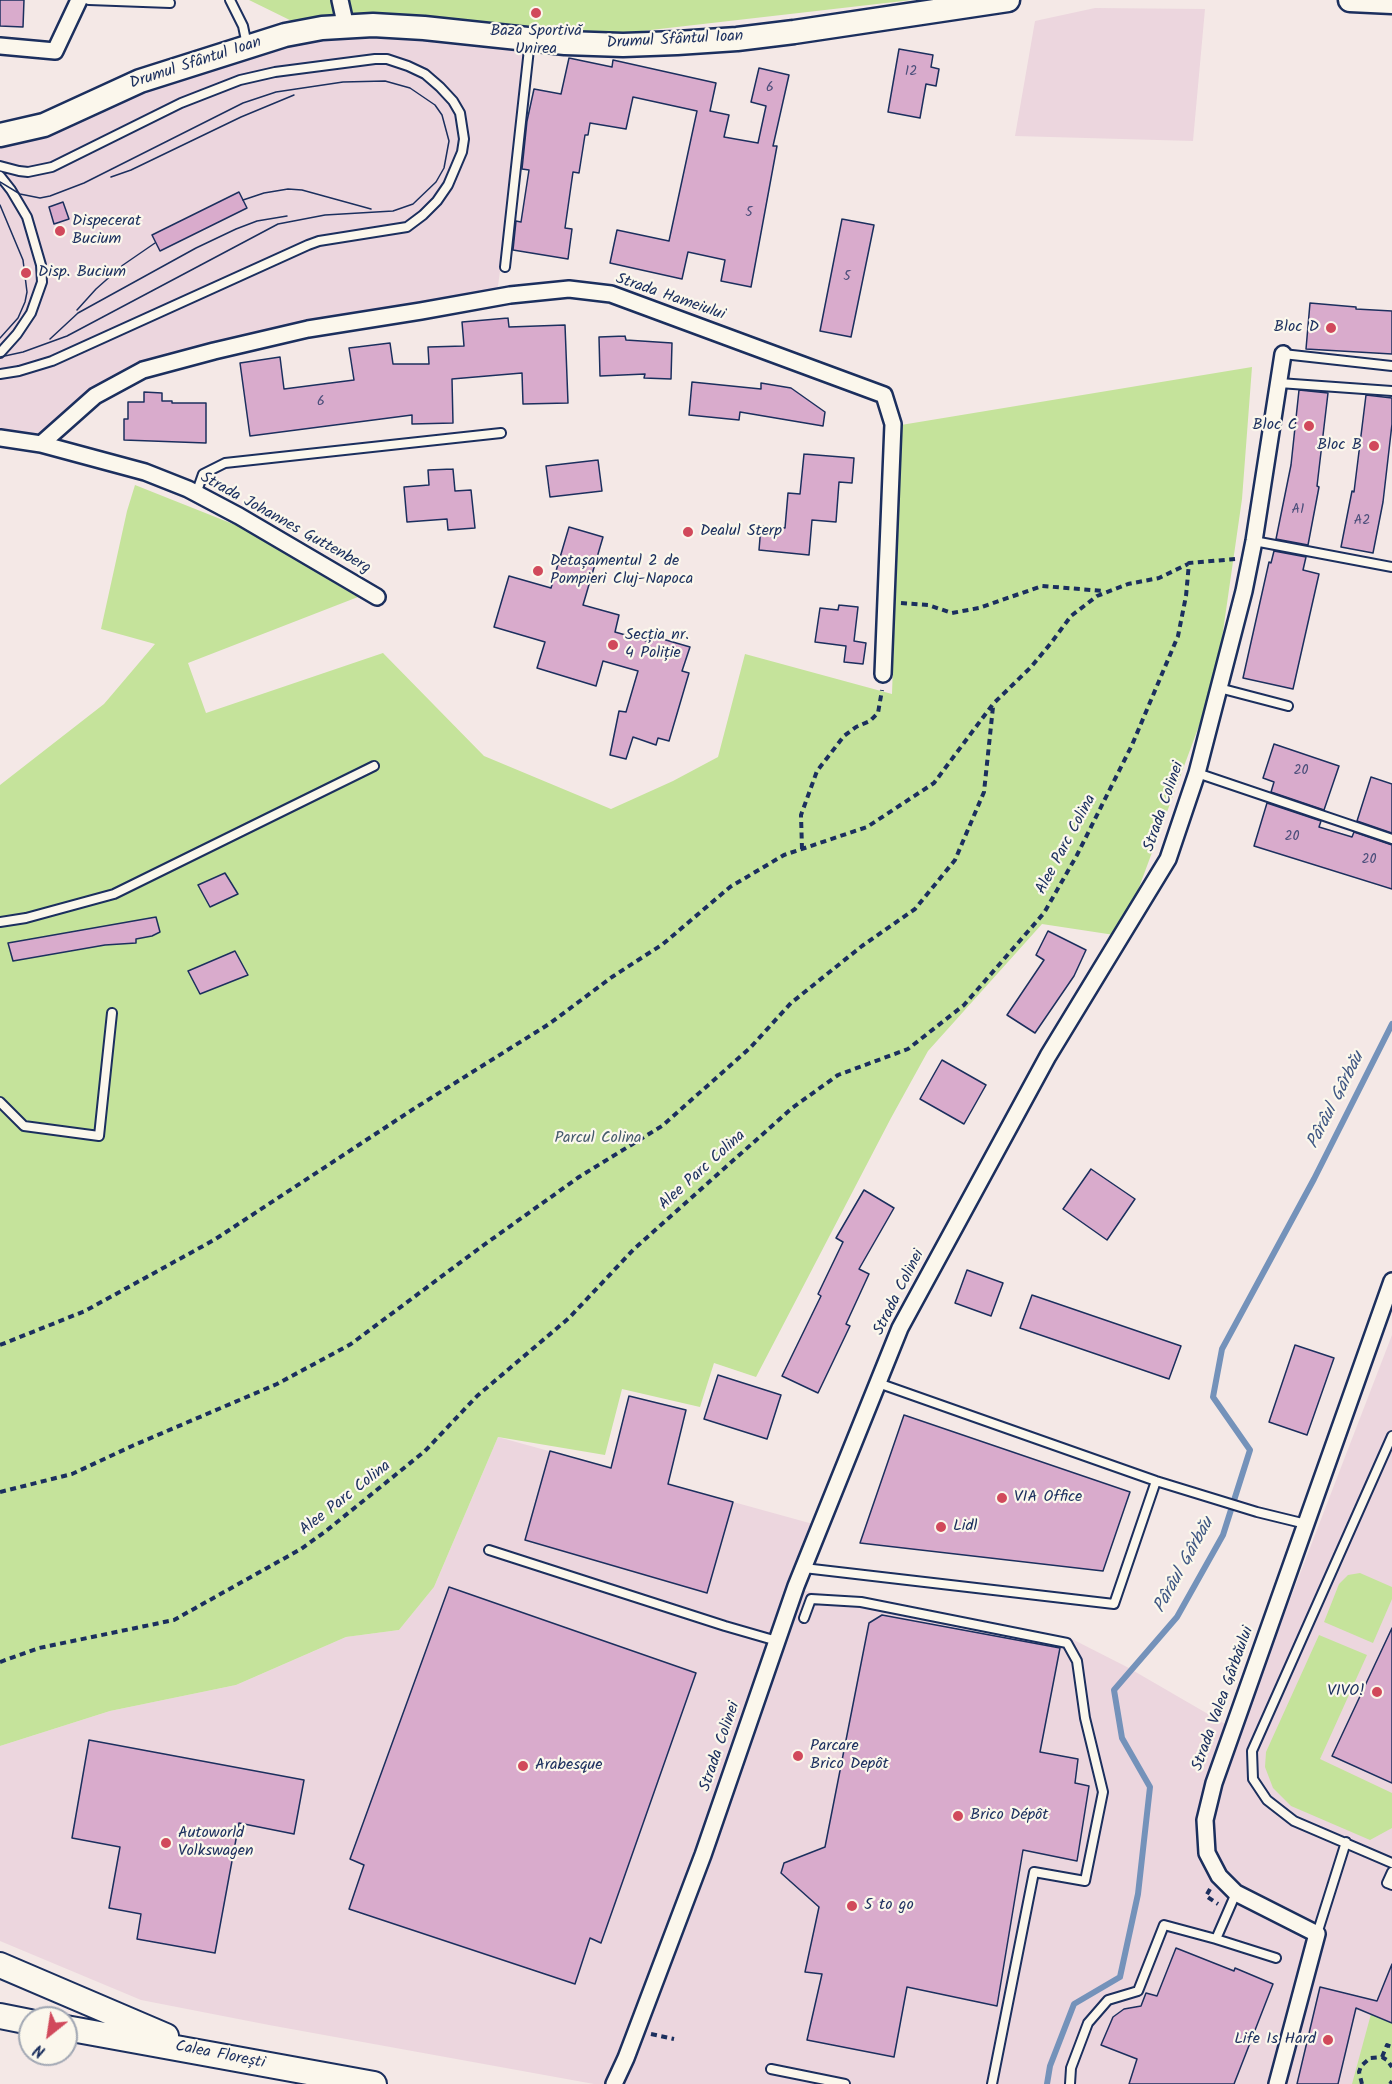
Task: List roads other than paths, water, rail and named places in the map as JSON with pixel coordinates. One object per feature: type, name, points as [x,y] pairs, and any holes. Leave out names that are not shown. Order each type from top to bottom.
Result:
[{"type":"main road","name":"Drumul Sfântul Ioan","points":[[0,135],[44,125],[140,81],[304,31],[373,25],[565,43],[623,45],[727,40],[794,32],[937,5],[1008,0]]},
{"type":"main road","points":[[1350,0],[1392,2]]},
{"type":"main road","points":[[0,1965],[207,2054]]},
{"type":"main road","points":[[0,2016],[18,2020]]},
{"type":"main road","name":"Calea Florești","points":[[78,2030],[374,2084]]},
{"type":"street","points":[[0,46],[55,51],[79,0]]},
{"type":"street","points":[[340,0],[346,27]]},
{"type":"street","name":"Strada Hameiului","points":[[41,444],[95,396],[143,370],[214,351],[308,328],[510,295],[570,290],[610,294],[884,395],[893,424],[883,674]]},
{"type":"street","name":"Strada Colinei","points":[[614,2084],[703,1855],[804,1568],[900,1328],[1048,1056],[1168,859],[1197,773],[1244,591],[1283,354]]},
{"type":"street","name":"Strada Johannes Guttenberg","points":[[0,438],[41,444],[145,472],[239,516],[377,597]]},
{"type":"street","name":"Strada Valea Gârbăului","points":[[1317,1934],[1236,1893],[1219,1876],[1207,1853],[1205,1820],[1214,1783],[1392,1281]]},
{"type":"street","points":[[1277,2084],[1317,1934]]},
{"type":"lane","points":[[89,0],[170,3]]},
{"type":"lane","points":[[230,0],[243,26],[247,47]]},
{"type":"lane","points":[[505,267],[530,39]]},
{"type":"lane","points":[[0,165],[28,172],[52,167],[181,103],[240,80],[274,72],[375,59],[408,66],[425,75],[440,87],[460,113],[464,139],[462,152],[448,185],[437,201],[407,227],[319,241],[52,361],[0,374]]},
{"type":"lane","points":[[0,176],[27,217],[42,282],[32,313],[0,353]]},
{"type":"lane","name":"Strada Colinei","points":[[1283,354],[1392,366]]},
{"type":"lane","points":[[1279,383],[1392,391]]},
{"type":"lane","points":[[196,494],[203,474],[225,463],[501,433]]},
{"type":"lane","points":[[1254,541],[1392,567]]},
{"type":"lane","points":[[1219,688],[1288,706]]},
{"type":"lane","points":[[0,922],[26,918],[114,894],[374,766]]},
{"type":"lane","points":[[1197,773],[1392,839]]},
{"type":"lane","points":[[0,1102],[24,1126],[99,1136],[112,1013]]},
{"type":"lane","points":[[878,1383],[1156,1481],[1208,1498],[1306,1524]]},
{"type":"lane","points":[[1392,1436],[1252,1751],[1253,1779],[1267,1800],[1294,1821],[1392,1863]]},
{"type":"lane","points":[[804,1568],[1114,1604],[1156,1481]]},
{"type":"lane","points":[[489,1550],[777,1641]]},
{"type":"lane","points":[[804,1618],[811,1599],[861,1602],[1067,1643],[1077,1661],[1085,1718],[1103,1792],[1086,1881],[1034,1872],[992,2084]]},
{"type":"lane","points":[[1317,1934],[1346,1842]]},
{"type":"lane","points":[[1392,1872],[1387,1883],[1392,1886]]},
{"type":"lane","points":[[1216,1939],[1236,1893]]},
{"type":"lane","points":[[1070,2084],[1071,2068],[1088,2023],[1108,2000],[1138,1992],[1164,1925],[1276,1958]]},
{"type":"lane","points":[[771,2069],[845,2084]]},
{"type":"waterway","name":"Pârâul Gârbău","points":[[1047,2084],[1050,2066],[1074,2004],[1120,1977],[1138,1894],[1150,1787],[1122,1738],[1114,1690],[1177,1617],[1223,1535],[1250,1450],[1213,1397],[1222,1349],[1314,1179],[1392,1024]]},
{"type":"tram line","points":[[0,182],[20,194],[40,198],[50,196],[84,183],[243,103],[276,92],[343,82],[385,81],[410,88],[435,105],[442,115],[449,141],[444,168],[436,182],[413,204],[393,211],[325,215],[278,224],[67,336],[23,352],[0,357]]},
{"type":"tram line","points":[[111,177],[294,95]]},
{"type":"tram line","points":[[243,200],[264,193],[288,189],[302,190],[371,209]]},
{"type":"tram line","points":[[0,205],[23,260],[27,292],[18,318],[0,338]]},
{"type":"tram line","points":[[50,339],[78,313],[196,248],[257,221],[287,216]]},
{"type":"tram line","points":[[77,310],[123,265],[155,243]]},
{"type":"place","name":"Baza Sportivă Unirea","points":[[536,13]]},
{"type":"place","name":"Dispecerat Bucium","points":[[60,231]]},
{"type":"place","name":"Disp. Bucium","points":[[26,273]]},
{"type":"place","name":"Bloc D","points":[[1331,328]]},
{"type":"place","name":"Bloc C","points":[[1309,426]]},
{"type":"place","name":"Bloc B","points":[[1374,446]]},
{"type":"place","name":"Dealul Sterp","points":[[688,532]]},
{"type":"place","name":"Detașamentul 2 de Pompieri Cluj-Napoca","points":[[538,571]]},
{"type":"place","name":"Secția nr. 4 Poliție","points":[[613,645]]},
{"type":"place","name":"VIA Office","points":[[1002,1498]]},
{"type":"place","name":"Lidl","points":[[941,1527]]},
{"type":"place","name":"VIVO!","points":[[1377,1692]]},
{"type":"place","name":"Parcare Brico Depôt","points":[[798,1756]]},
{"type":"place","name":"Arabesque","points":[[523,1766]]},
{"type":"place","name":"Brico Dépôt","points":[[958,1816]]},
{"type":"place","name":"Autoworld Volkswagen","points":[[166,1843]]},
{"type":"place","name":"5 to go","points":[[852,1906]]},
{"type":"place","name":"Life Is Hard","points":[[1328,2040]]},
{"type":"park label","name":"Parcul Colina","points":[[598,1139]]}]
